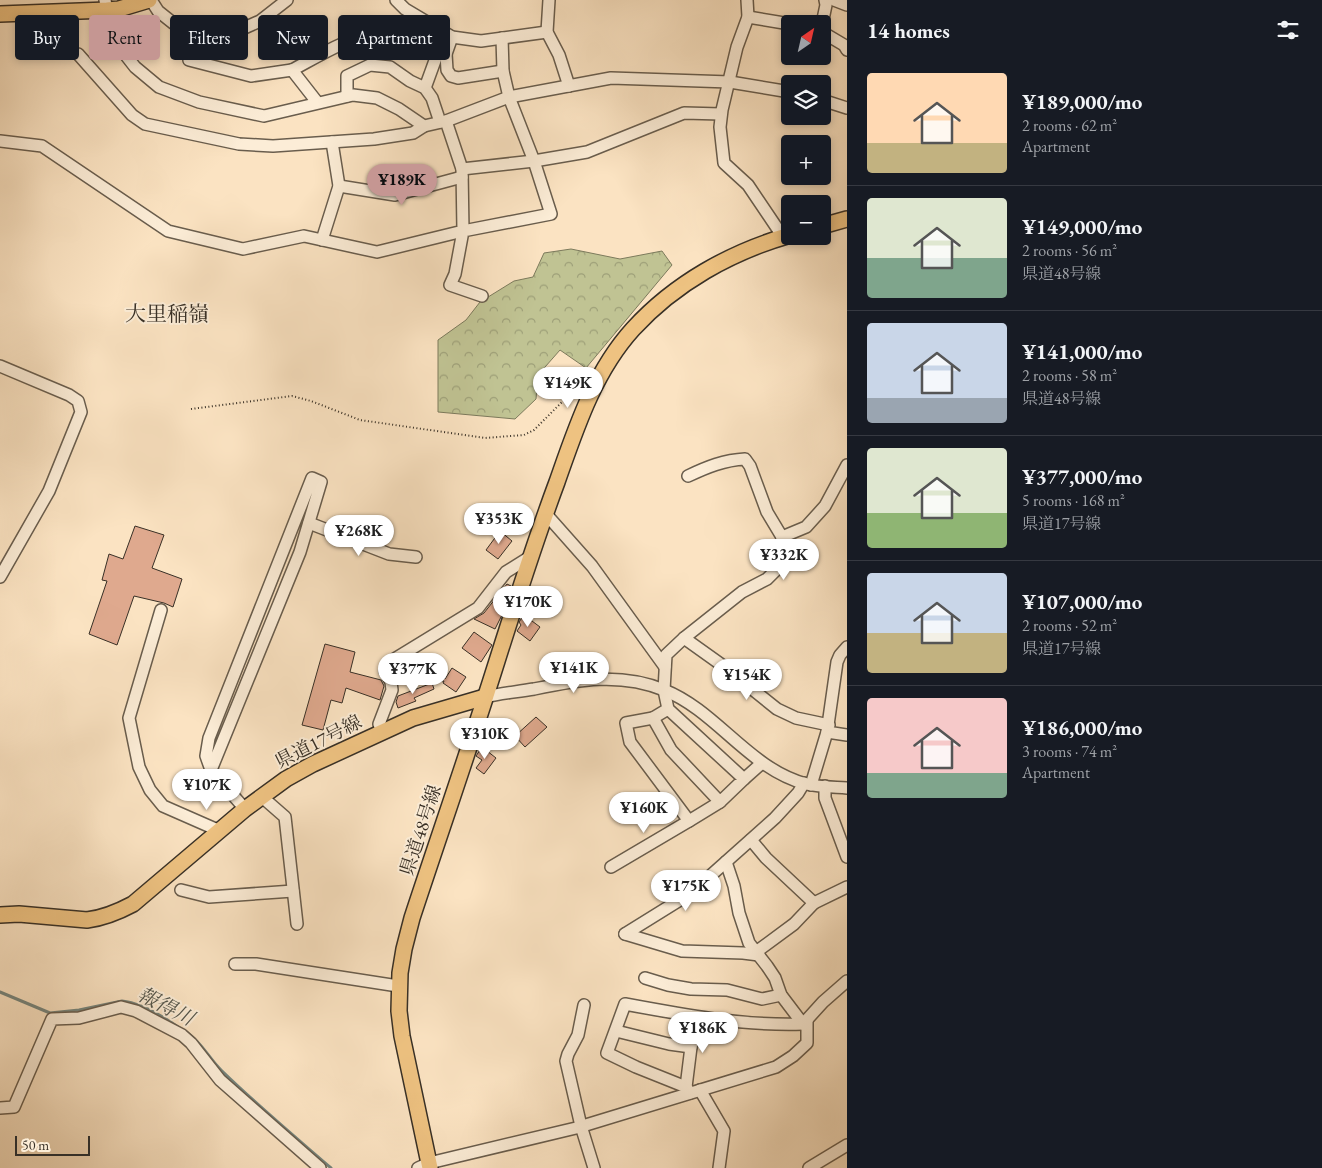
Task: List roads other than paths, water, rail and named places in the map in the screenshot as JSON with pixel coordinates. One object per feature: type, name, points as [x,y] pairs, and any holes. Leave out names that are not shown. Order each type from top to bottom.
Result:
[{"type":"main road","points":[[0,14],[106,5],[119,9],[150,0]]},
{"type":"main road","points":[[831,223],[847,219]]},
{"type":"main road","name":"県道48号線","points":[[426,1166],[402,1036],[398,986],[404,949],[412,918],[530,557],[578,424],[595,387],[614,355],[633,329],[668,296],[701,273],[724,260],[781,239]]},
{"type":"main road","name":"県道17号線","points":[[0,915],[19,914],[87,920],[110,915],[133,904],[245,809],[286,779],[313,764],[413,718],[485,697]]},
{"type":"street","points":[[150,0],[158,11],[170,21]]},
{"type":"street","points":[[248,26],[260,21],[287,0]]},
{"type":"street","points":[[396,0],[405,9],[452,37],[481,41],[547,32]]},
{"type":"street","points":[[549,0],[547,32],[560,55],[568,86]]},
{"type":"street","points":[[747,0],[748,17],[738,47],[720,127],[724,163],[751,189],[781,233]]},
{"type":"street","points":[[824,15],[825,0]]},
{"type":"street","points":[[834,0],[847,5]]},
{"type":"street","points":[[106,5],[111,34],[116,44],[135,66],[160,87],[199,102],[264,116],[316,102],[353,95],[377,98],[399,109],[424,126]]},
{"type":"street","points":[[748,17],[781,22]]},
{"type":"street","points":[[831,37],[844,45],[847,50]]},
{"type":"street","points":[[0,141],[42,146],[168,231],[243,249],[304,236],[377,252],[463,231],[551,214],[534,161],[509,97],[503,71],[502,38]]},
{"type":"street","points":[[189,60],[251,76],[292,70],[338,47]]},
{"type":"street","points":[[79,55],[132,115],[145,124],[239,144],[273,146],[374,139],[413,133],[424,126],[509,97],[611,78],[730,82],[781,90]]},
{"type":"street","points":[[425,88],[438,60]]},
{"type":"street","points":[[443,60],[451,76],[458,78],[503,71]]},
{"type":"street","points":[[347,96],[347,76],[370,65],[390,67],[410,81],[425,88],[432,98],[443,121],[462,173],[463,231],[455,274],[450,286],[482,296]]},
{"type":"street","points":[[292,70],[316,102]]},
{"type":"street","points":[[831,103],[847,108]]},
{"type":"street","points":[[339,186],[395,194],[462,173],[587,152],[684,113],[722,114]]},
{"type":"street","points":[[322,240],[339,186],[332,142]]},
{"type":"street","points":[[0,366],[69,395],[78,401],[81,412],[49,491],[0,577]]},
{"type":"street","points":[[688,476],[712,465],[728,460],[745,458],[750,466],[767,512],[782,538],[782,564],[766,579],[742,592],[684,638],[666,655],[664,690],[668,709],[744,779]]},
{"type":"street","points":[[782,538],[806,527],[825,506],[847,465]]},
{"type":"street","points":[[211,770],[300,552],[322,482],[312,478],[211,730],[206,756],[211,770],[245,809]]},
{"type":"street","points":[[545,513],[592,566],[665,667]]},
{"type":"street","points":[[309,523],[389,554],[416,557]]},
{"type":"street","points":[[382,732],[379,724],[392,690],[391,682],[385,671],[388,665],[393,660],[478,608],[506,572],[530,557]]},
{"type":"street","points":[[161,610],[129,718],[139,767],[150,790],[163,806],[220,831]]},
{"type":"street","points":[[684,638],[726,668],[777,709],[796,718],[847,735]]},
{"type":"street","points":[[847,647],[840,655],[841,675],[828,728],[808,784],[751,840],[691,893],[625,934],[682,951],[758,953],[794,924],[814,904],[847,887]]},
{"type":"street","points":[[485,697],[568,682],[595,679],[626,680],[664,690],[683,699],[762,763],[782,775],[808,784],[847,788]]},
{"type":"street","points":[[668,709],[654,718],[626,723],[630,742],[689,820]]},
{"type":"street","points":[[654,718],[671,750],[720,802]]},
{"type":"street","points":[[611,867],[720,802],[762,763]]},
{"type":"street","points":[[825,786],[825,798],[847,857]]},
{"type":"street","points":[[261,796],[285,817],[297,924]]},
{"type":"street","points":[[751,840],[766,858],[814,904]]},
{"type":"street","points":[[426,1166],[581,1126],[692,1090],[776,1067],[793,1056],[807,1043],[805,1022],[781,995],[774,978],[758,953],[749,943],[726,862]]},
{"type":"street","points":[[181,890],[209,897],[293,891]]},
{"type":"street","points":[[235,964],[256,964],[398,986]]},
{"type":"street","points":[[645,978],[690,989],[727,990],[762,999],[781,995]]},
{"type":"street","points":[[719,1168],[724,1131],[692,1090],[636,1068],[607,1053],[625,1004],[698,1018],[784,1025],[805,1022],[823,1002],[847,981]]},
{"type":"street","points":[[584,1005],[578,1035],[566,1062],[581,1126],[594,1168]]},
{"type":"street","points":[[0,1108],[14,1107],[52,1019],[79,1018],[121,1007],[136,1010],[182,1035],[191,1043],[220,1080],[320,1168]]},
{"type":"street","points":[[692,1090],[691,1047],[698,1018]]},
{"type":"street","points":[[616,1030],[669,1044],[691,1047]]},
{"type":"street","points":[[809,1168],[847,1146]]},
{"type":"waterway","name":"報得川","points":[[0,992],[50,1013],[79,1010],[122,1001],[130,1002],[153,1011],[181,1029]]},
{"type":"waterway","name":"報得川","points":[[186,1032],[197,1041],[217,1066],[235,1084],[331,1168]]},
{"type":"district","name":"大里稲嶺","points":[[167,314]]}]
